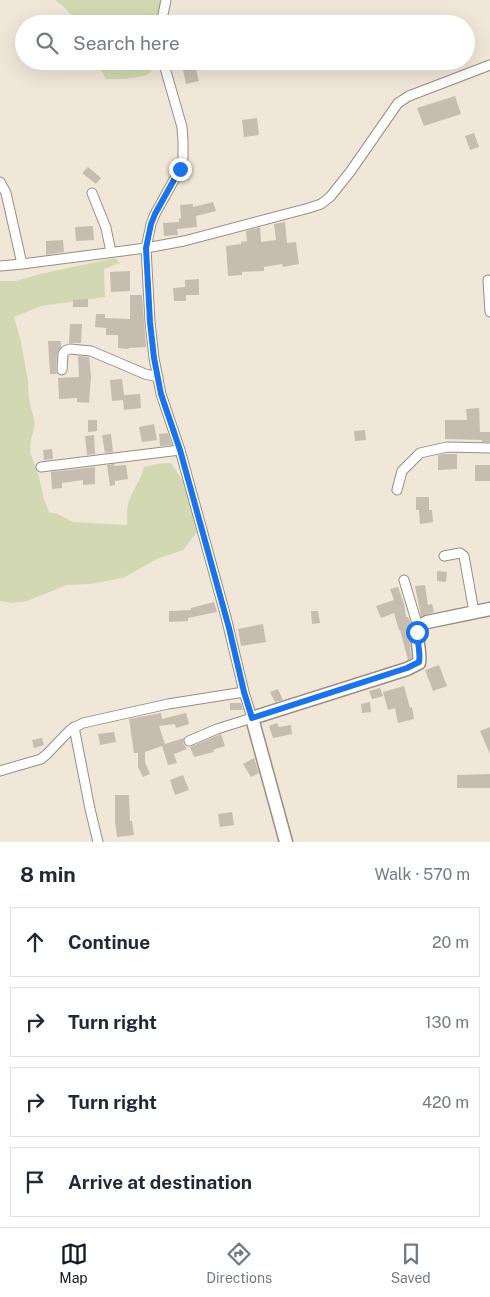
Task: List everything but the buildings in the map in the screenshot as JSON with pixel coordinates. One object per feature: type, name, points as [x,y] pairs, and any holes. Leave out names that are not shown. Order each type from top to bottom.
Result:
[{"type":"street","points":[[163,15],[166,0]]},
{"type":"street","points":[[0,266],[146,248],[184,241],[321,204],[330,197],[350,172],[398,103],[409,96],[490,65]]},
{"type":"street","points":[[166,70],[182,127],[183,158],[180,169],[155,214],[146,248],[154,358],[161,394],[180,450],[229,628],[282,841]]},
{"type":"street","points":[[0,182],[6,193],[22,264]]},
{"type":"street","points":[[92,193],[106,228],[111,252]]},
{"type":"street","points":[[488,280],[490,312]]},
{"type":"street","points":[[62,370],[63,354],[70,349],[91,351],[158,378]]},
{"type":"street","points":[[397,490],[402,471],[420,453],[447,447],[490,448]]},
{"type":"street","points":[[41,467],[180,450]]},
{"type":"street","points":[[444,556],[460,554],[464,556],[474,612]]},
{"type":"street","points":[[189,741],[217,729],[407,668],[419,662],[418,627],[404,580]]},
{"type":"street","points":[[418,627],[426,622],[490,608]]},
{"type":"street","points":[[0,771],[41,759],[70,730],[83,723],[168,704],[244,692]]},
{"type":"street","points":[[74,727],[98,842]]},
{"type":"green space","points":[[55,0],[163,0],[160,15],[71,15]]},
{"type":"green space","points":[[101,70],[152,70],[147,75],[126,79],[106,79]]},
{"type":"green space","points":[[115,258],[120,263],[104,269],[105,297],[41,306],[14,317],[21,342],[28,381],[29,399],[35,424],[30,452],[44,499],[49,512],[58,514],[73,522],[127,525],[129,500],[144,467],[171,463],[187,487],[198,531],[183,550],[157,559],[123,578],[90,584],[67,585],[27,601],[12,603],[0,601],[0,281],[15,281]]},
{"type":"route","points":[[180,169],[155,214],[146,248],[154,358],[161,394],[180,450],[252,718],[407,668],[419,662],[417,632]]}]
